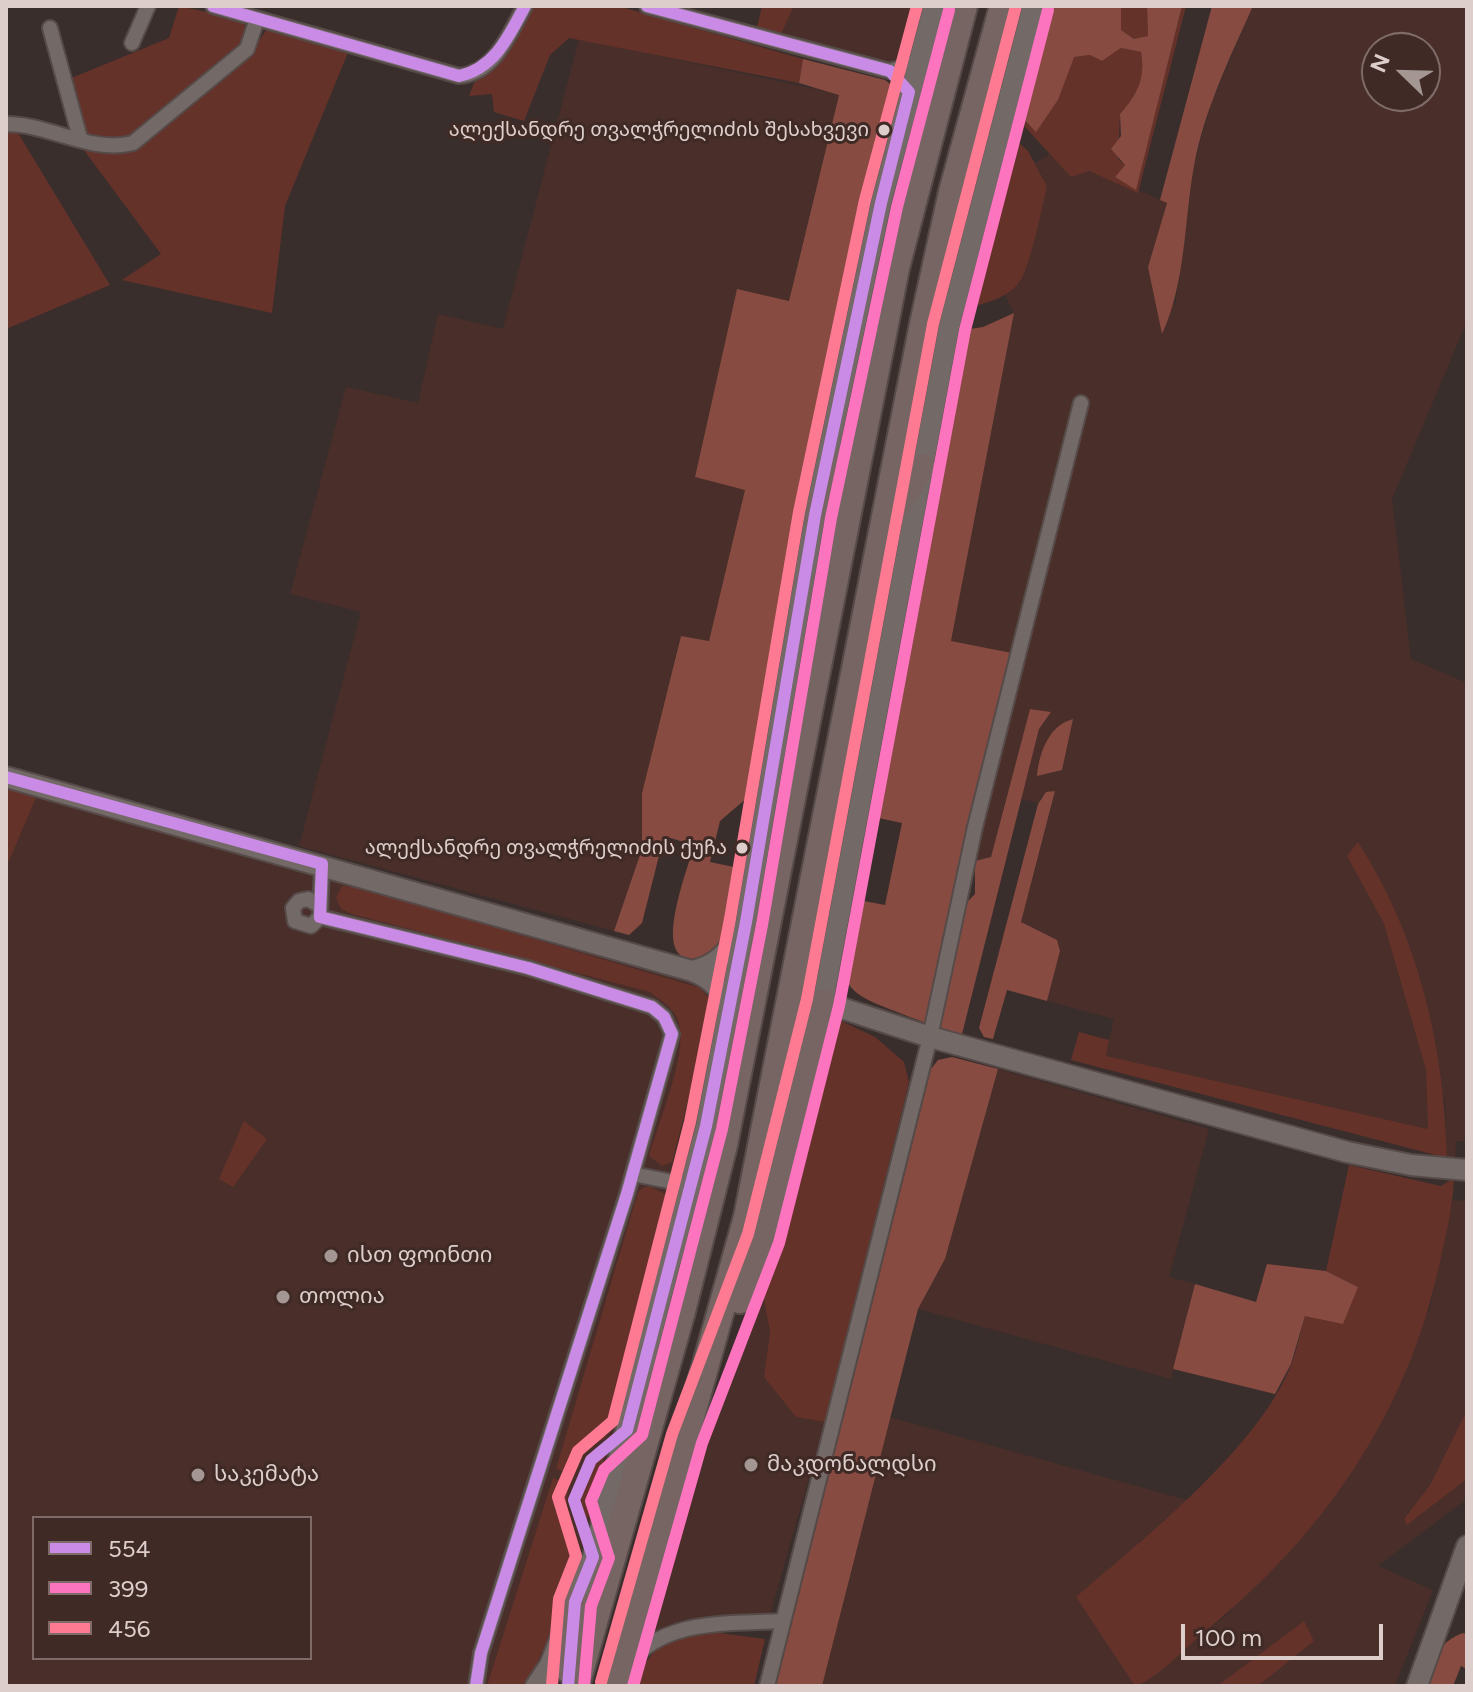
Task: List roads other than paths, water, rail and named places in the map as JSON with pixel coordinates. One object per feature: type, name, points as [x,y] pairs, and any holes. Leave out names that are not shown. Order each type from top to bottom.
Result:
[{"type":"highway","points":[[576,1686],[681,1315],[724,1145],[860,437],[908,215],[964,6]]},
{"type":"highway","points":[[617,1683],[747,1217],[952,192],[1003,6]]},
{"type":"highway","points":[[815,515],[860,437]]},
{"type":"highway","points":[[882,530],[922,467]]},
{"type":"highway","points":[[687,1438],[763,1239],[823,1002]]},
{"type":"highway","points":[[568,1686],[575,1602]]},
{"type":"street","points":[[132,43],[148,6]]},
{"type":"street","points":[[213,6],[459,76],[474,75],[485,68],[525,6]]},
{"type":"street","points":[[647,6],[890,71],[917,63]]},
{"type":"street","points":[[536,1686],[550,1665],[593,1557],[688,1185],[706,1126],[746,922],[815,515],[881,203],[934,6]]},
{"type":"street","points":[[1033,6],[949,327],[823,1002],[930,1037],[1347,1152],[1411,1165],[1467,1170]]},
{"type":"street","points":[[6,124],[38,126],[100,146],[116,148],[133,143],[247,49],[257,19]]},
{"type":"street","points":[[50,28],[80,138]]},
{"type":"street","points":[[890,71],[909,92]]},
{"type":"street","points":[[767,1686],[930,1037],[975,827],[1081,403]]},
{"type":"street","points":[[6,777],[692,971],[707,977],[721,991],[730,1010]]},
{"type":"street","points":[[322,864],[320,911],[311,926],[299,925],[293,913],[322,864]]},
{"type":"street","points":[[302,900],[312,899],[320,911],[528,968],[652,1007],[664,1017],[672,1034],[633,1174],[481,1653],[476,1686]]},
{"type":"street","points":[[692,971],[710,967],[723,956],[746,922]]},
{"type":"street","points":[[633,1174],[688,1185]]},
{"type":"street","points":[[1417,1686],[1459,1601],[1467,1546]]},
{"type":"street","points":[[617,1683],[636,1654],[671,1631],[782,1621]]},
{"type":"place","name":"ალექსანდრე თვალჭრელიძის შესახვევი","points":[[884,130]]},
{"type":"place","name":"ალექსანდრე თვალჭრელიძის ქუჩა","points":[[742,848]]},
{"type":"place","name":"ისთ ფოინთი","points":[[331,1256]]},
{"type":"place","name":"თოლია","points":[[283,1297]]},
{"type":"place","name":"მაკდონალდსი","points":[[751,1465]]},
{"type":"place","name":"საკემატა","points":[[198,1475]]}]
